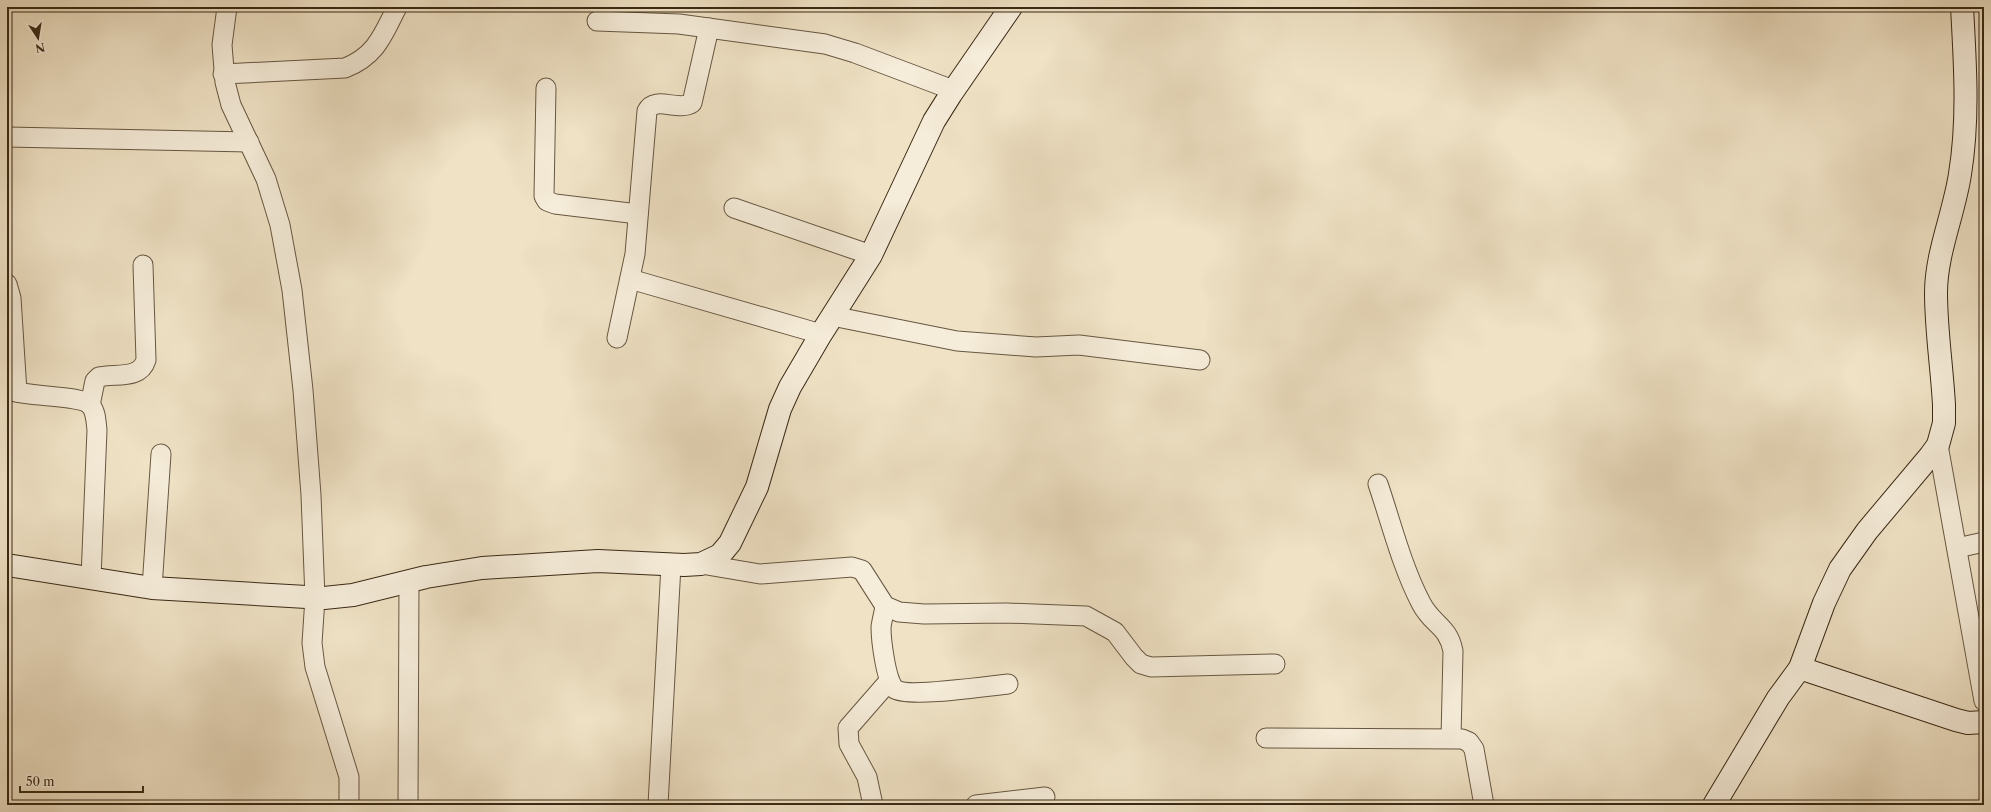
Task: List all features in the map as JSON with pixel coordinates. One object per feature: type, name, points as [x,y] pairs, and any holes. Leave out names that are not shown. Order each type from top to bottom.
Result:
[{"type":"street","points":[[227,7],[222,45],[224,74],[231,105],[266,179],[271,194],[280,225],[292,290],[307,443],[315,598],[312,643],[315,667],[349,777],[349,805]]},
{"type":"street","points":[[224,74],[345,68],[368,56],[380,41],[397,7]]},
{"type":"street","points":[[701,564],[720,555],[730,543],[757,487],[780,409],[790,387],[820,334],[871,255],[934,121],[1012,7]]},
{"type":"street","points":[[1962,7],[1965,54],[1965,132],[1960,174],[1938,274],[1936,293],[1943,380],[1941,434],[1957,548],[1984,701]]},
{"type":"street","points":[[597,21],[680,24],[824,44],[855,53],[954,90]]},
{"type":"street","points":[[617,338],[635,254],[647,111],[649,106],[655,103],[679,107],[688,106],[692,103],[708,28]]},
{"type":"street","points":[[546,88],[544,196],[548,201],[555,204],[638,214]]},
{"type":"street","points":[[7,137],[249,142]]},
{"type":"street","points":[[734,208],[871,255]]},
{"type":"street","points":[[90,405],[95,382],[99,377],[126,375],[138,372],[144,367],[146,360],[143,265]]},
{"type":"street","points":[[630,279],[820,334]]},
{"type":"street","points":[[7,284],[10,288],[11,298],[12,391],[82,400],[90,405],[95,414],[97,430],[91,578]]},
{"type":"street","points":[[832,316],[957,342],[1036,347],[1079,345],[1200,360]]},
{"type":"street","points":[[1714,805],[1778,698],[1800,668],[1824,603],[1840,569],[1867,531],[1930,456],[1941,434]]},
{"type":"street","points":[[152,588],[161,454]]},
{"type":"street","points":[[1378,484],[1415,592],[1428,616],[1450,638],[1452,651],[1451,738]]},
{"type":"street","points":[[1957,548],[1984,542]]},
{"type":"street","points":[[7,565],[152,588],[315,598],[353,595],[409,582],[482,568],[573,561],[671,565],[701,564],[760,574],[852,567],[862,570],[885,606],[899,612],[924,614],[1007,613],[1086,616],[1114,632],[1141,664],[1151,667],[1275,664]]},
{"type":"street","points":[[658,805],[671,565]]},
{"type":"street","points":[[408,805],[410,731],[409,582]]},
{"type":"street","points":[[885,606],[881,628],[889,681],[894,689],[902,692],[1008,684]]},
{"type":"street","points":[[1800,668],[1956,720],[1968,723],[1984,723]]},
{"type":"street","points":[[873,805],[867,777],[854,755],[848,735],[851,723],[889,681]]},
{"type":"street","points":[[1266,738],[1462,739],[1469,742],[1474,748],[1484,805]]},
{"type":"street","points":[[976,805],[1045,797]]}]
